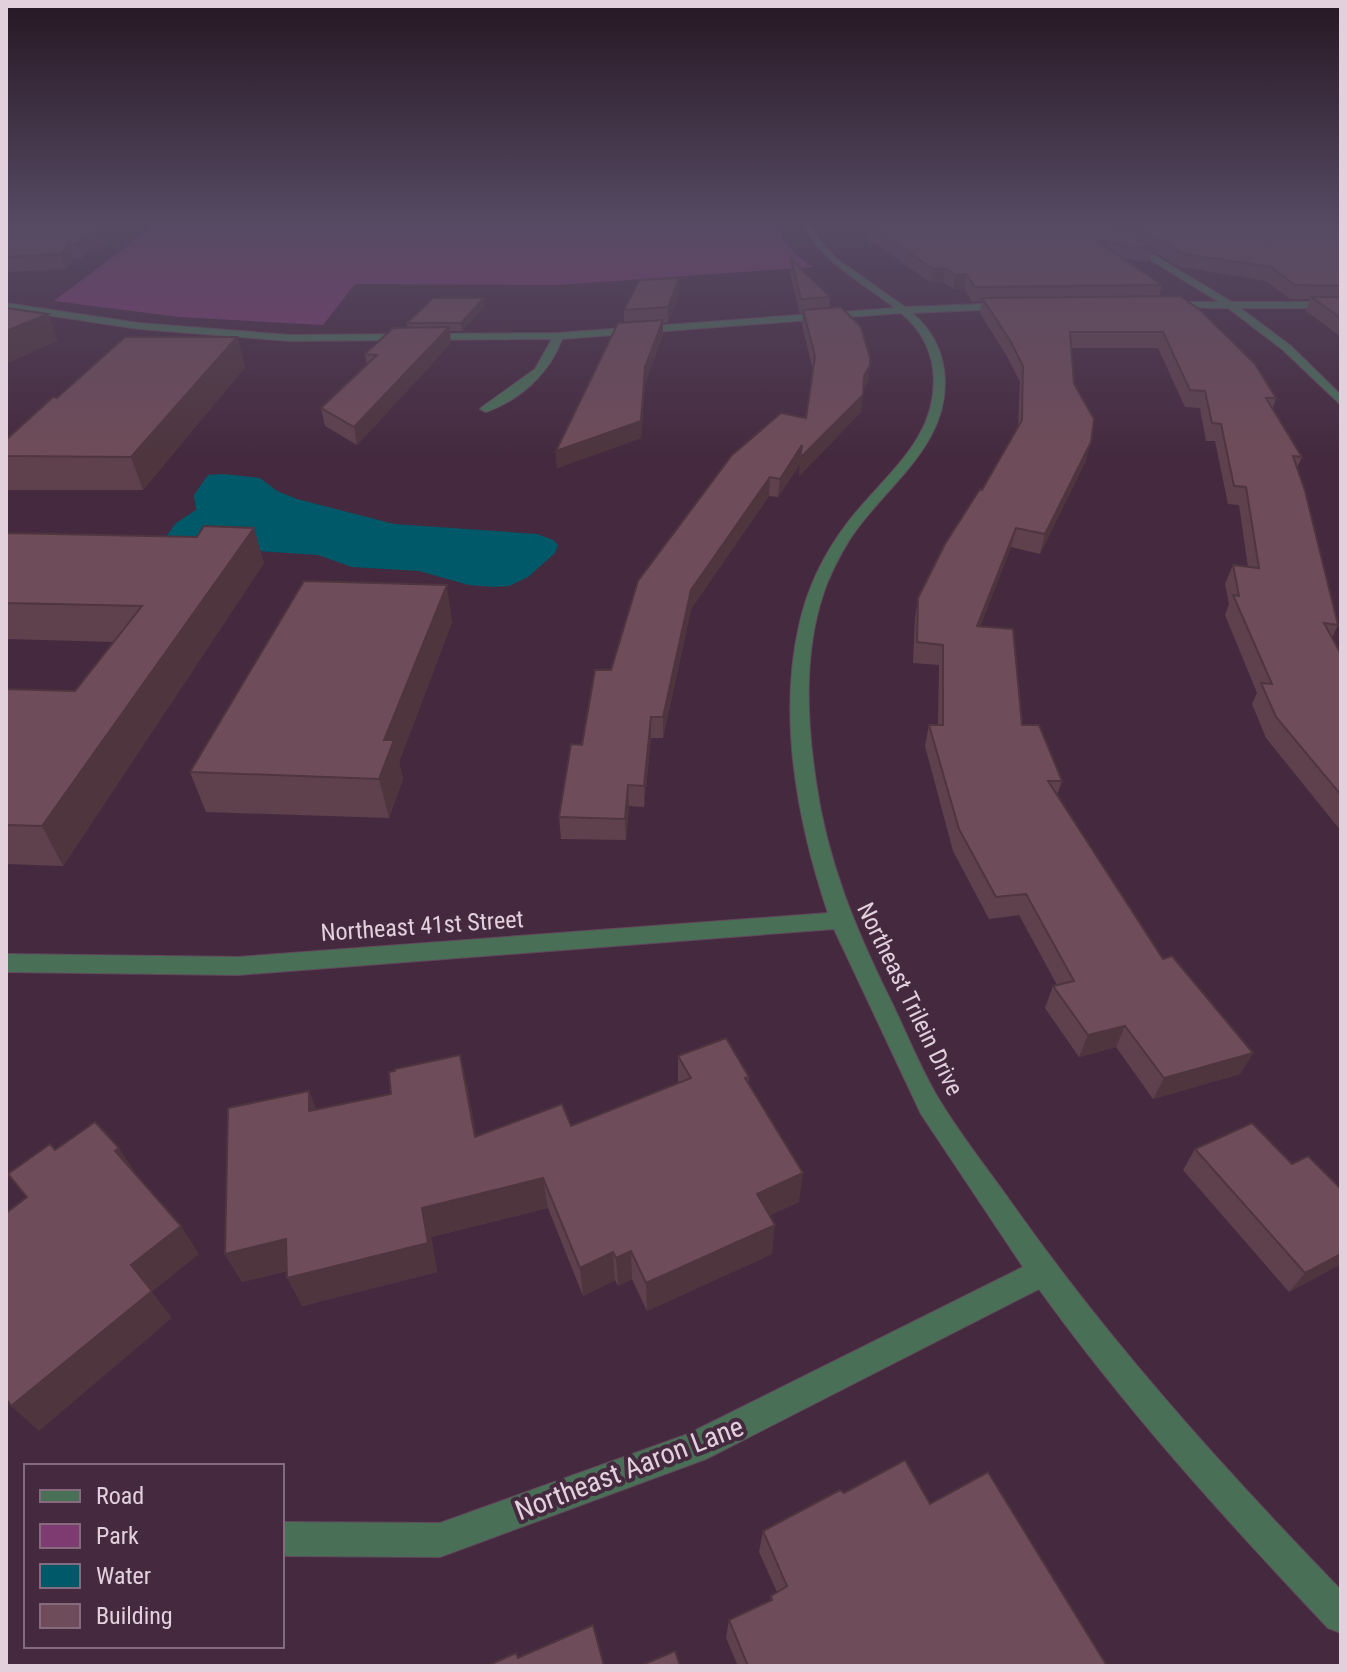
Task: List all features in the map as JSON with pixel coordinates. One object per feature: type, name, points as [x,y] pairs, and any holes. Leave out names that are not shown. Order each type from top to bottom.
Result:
[{"type":"street","name":"Northeast Trilein Drive","points":[[889,300],[923,330],[936,350],[941,376],[941,402],[928,438],[852,526],[825,575],[804,638],[799,709],[808,796],[841,920],[925,1097],[1041,1273],[1151,1408],[1341,1615]]},
{"type":"street","points":[[1217,300],[1267,331],[1299,357],[1341,402]]},
{"type":"street","points":[[1151,305],[1341,305]]},
{"type":"street","points":[[6,306],[139,326],[290,338],[558,336],[903,310],[1010,306]]},
{"type":"street","points":[[486,409],[538,376],[552,357],[558,336]]},
{"type":"street","name":"Northeast 41st Street","points":[[6,963],[238,966],[841,920]]},
{"type":"street","name":"Northeast Aaron Lane","points":[[284,1539],[440,1540],[695,1448],[1041,1273]]},
{"type":"green space","points":[[342,300],[323,325],[179,317],[54,301]]},
{"type":"water","points":[[208,475],[260,478],[277,491],[297,499],[394,524],[537,534],[558,545],[555,553],[528,577],[509,586],[494,587],[469,585],[419,571],[352,567],[318,555],[228,549],[165,538],[176,523],[196,510],[194,495]]},
{"type":"building","points":[[431,300],[482,300],[461,323],[407,323]]},
{"type":"building","points":[[629,300],[671,300],[668,307],[624,310]]},
{"type":"building","points":[[983,300],[1186,300],[1200,310],[1255,364],[1276,398],[1266,398],[1302,457],[1293,456],[1305,491],[1338,625],[1324,623],[1341,654],[1341,795],[1276,717],[1261,683],[1272,684],[1233,595],[1239,596],[1233,565],[1259,568],[1246,487],[1234,486],[1221,424],[1212,423],[1205,391],[1190,390],[1163,332],[1070,332],[1074,384],[1094,419],[1091,442],[1045,534],[1016,528],[977,626],[1013,629],[1022,725],[1039,725],[1062,781],[1048,781],[1163,959],[1172,956],[1253,1053],[1164,1078],[1125,1026],[1088,1035],[1053,986],[1074,981],[1026,894],[996,897],[959,829],[929,725],[943,725],[943,645],[917,642],[918,598],[945,544],[982,490],[1022,420],[1023,366]]},
{"type":"building","points":[[1315,300],[1341,300],[1341,318]]},
{"type":"building","points":[[841,307],[861,327],[870,358],[864,376],[863,395],[800,458],[802,445],[780,479],[770,477],[691,590],[663,717],[651,717],[644,786],[628,785],[625,819],[559,817],[571,744],[582,745],[595,670],[611,670],[638,581],[732,455],[781,413],[806,418],[815,356],[803,310]]},
{"type":"building","points":[[6,308],[48,314],[6,331]]},
{"type":"building","points":[[663,320],[645,367],[641,421],[556,451],[618,323]]},
{"type":"building","points":[[449,327],[354,427],[321,408],[377,355],[365,354],[393,328]]},
{"type":"building","points":[[125,337],[237,337],[131,457],[6,456],[6,440]]},
{"type":"building","points":[[204,526],[254,528],[42,826],[6,825],[6,689],[75,691],[142,606],[6,603],[6,533],[197,537]]},
{"type":"building","points":[[304,581],[447,585],[384,740],[394,740],[379,779],[190,772]]},
{"type":"building","points":[[726,1038],[749,1077],[745,1078],[803,1173],[757,1194],[775,1225],[646,1283],[631,1251],[616,1258],[613,1252],[580,1268],[543,1178],[422,1208],[428,1243],[287,1278],[286,1239],[225,1254],[228,1108],[309,1091],[309,1111],[391,1094],[389,1072],[460,1055],[475,1137],[562,1104],[571,1126],[691,1078],[678,1056]]},
{"type":"building","points":[[95,1122],[119,1148],[115,1151],[181,1226],[131,1265],[152,1291],[11,1406],[6,1398],[6,1213],[27,1197],[8,1174],[50,1144],[55,1150]]},
{"type":"building","points":[[1252,1123],[1292,1164],[1308,1156],[1341,1189],[1341,1254],[1305,1273],[1195,1149]]},
{"type":"building","points":[[905,1460],[930,1504],[988,1472],[1107,1666],[748,1666],[729,1620],[772,1600],[771,1596],[787,1586],[763,1531]]},
{"type":"building","points":[[593,1625],[604,1666],[487,1666],[516,1653],[518,1658]]},
{"type":"building","points":[[675,1651],[680,1666],[640,1666]]}]
